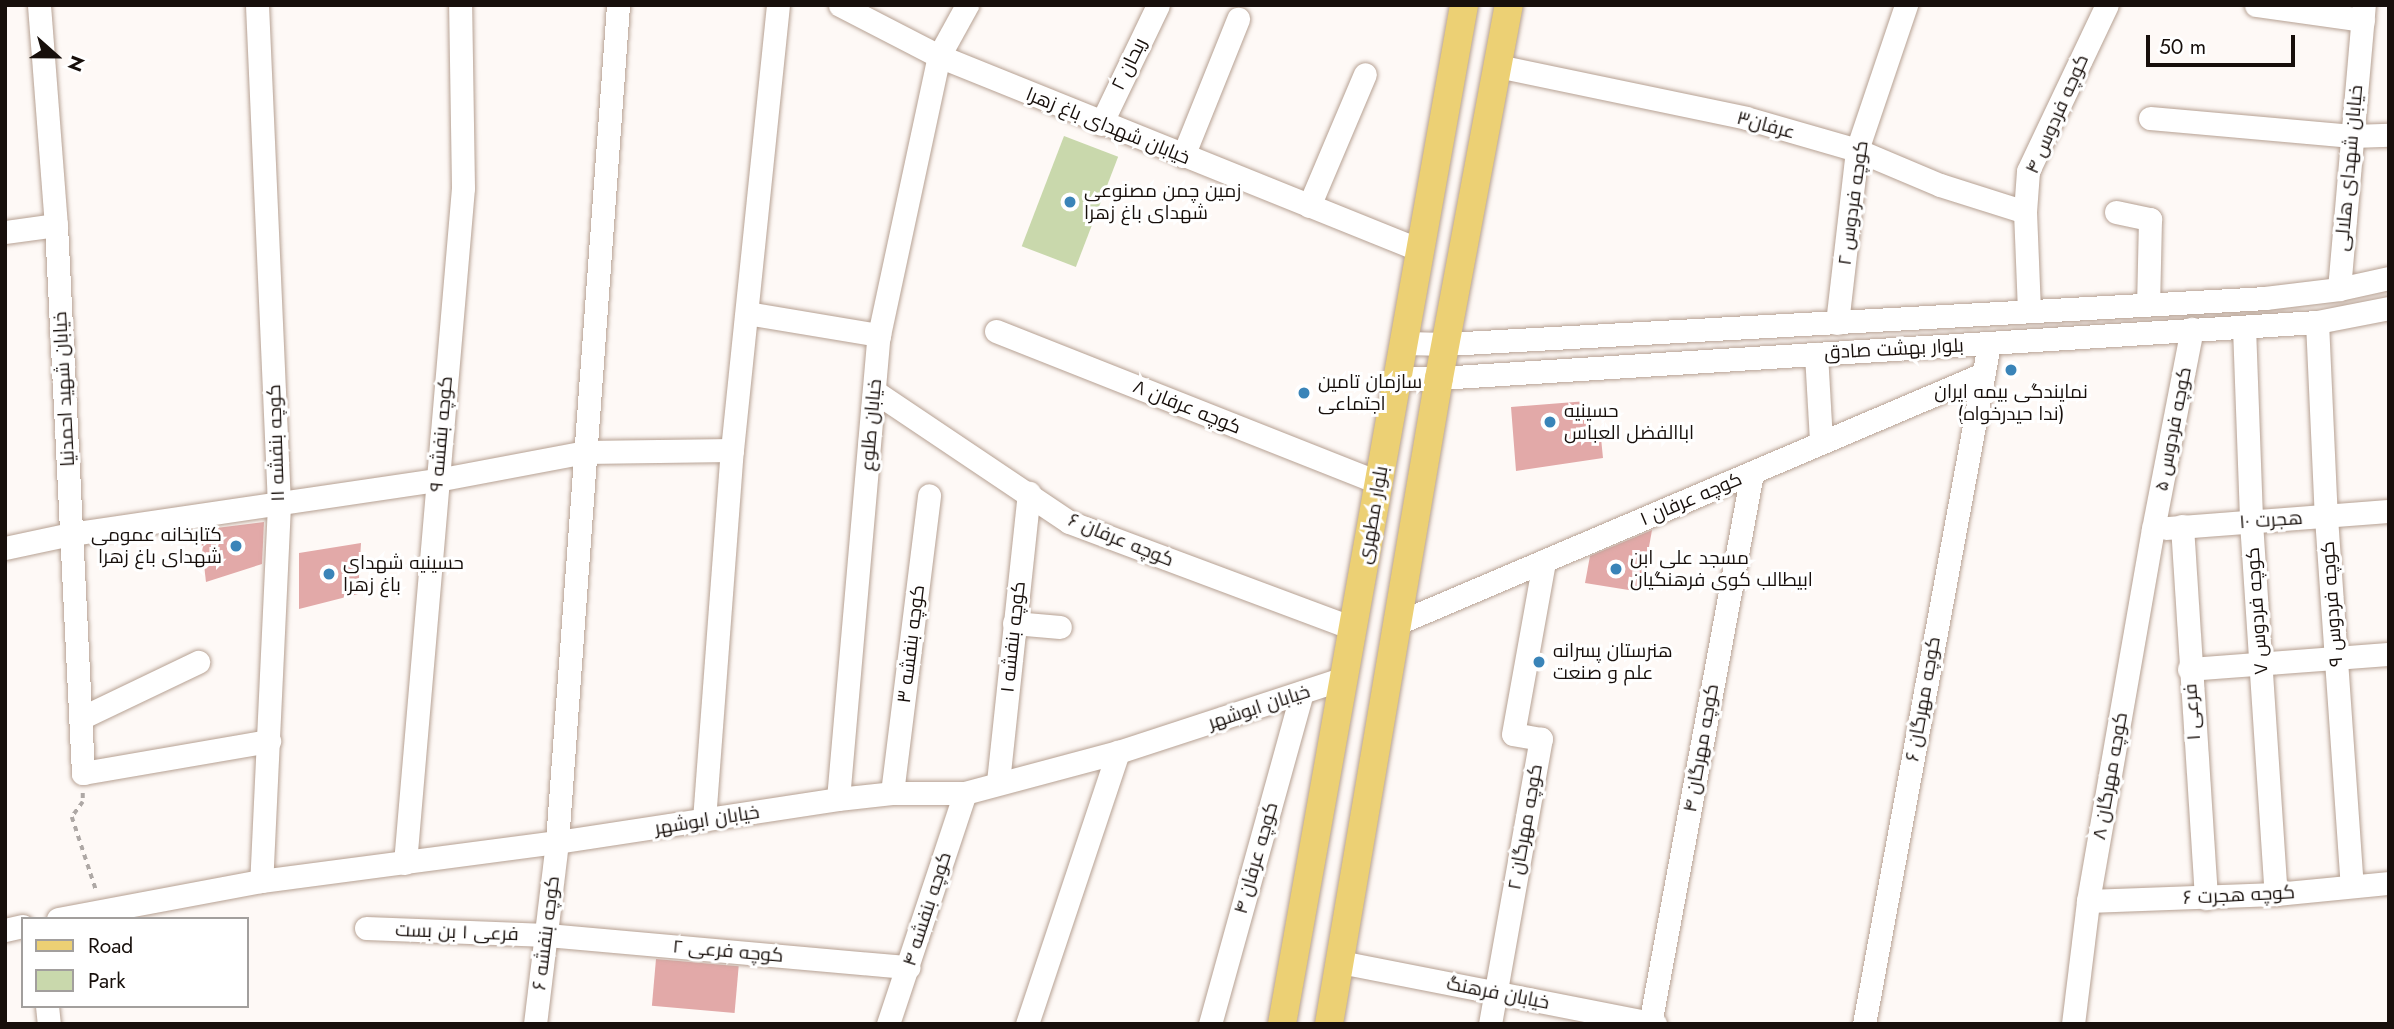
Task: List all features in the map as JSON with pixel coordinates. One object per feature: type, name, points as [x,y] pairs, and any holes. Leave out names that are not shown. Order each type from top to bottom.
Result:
[{"type":"main road","name":"بلوار مطهری","points":[[1282,1024],[1464,5]]},
{"type":"main road","points":[[1329,1024],[1439,379],[1509,5]]},
{"type":"street","name":"خیابان شهید احمدنیا","points":[[39,5],[56,225],[83,774]]},
{"type":"street","name":"کوچه بنفشه ۱۱","points":[[257,5],[279,505],[261,881]]},
{"type":"street","name":"کوچه بنفشه ۹","points":[[405,863],[463,188],[460,5]]},
{"type":"street","name":"کوچه بنفشه ۶","points":[[535,1024],[557,842],[618,5]]},
{"type":"street","points":[[704,820],[732,450],[779,5]]},
{"type":"street","name":"خیابان طلوع","points":[[838,799],[879,335],[939,56],[967,5]]},
{"type":"street","name":"ریحان ۲","points":[[1101,124],[1158,5]]},
{"type":"street","name":"کوچه فردوس ۲","points":[[1837,323],[1857,150],[1906,5]]},
{"type":"street","points":[[2256,5],[2363,13]]},
{"type":"street","name":"کوچه فردوس ۴","points":[[2029,311],[2025,212],[2028,171],[2105,6]]},
{"type":"street","name":"خیابان شهدای باغ‌ زهرا","points":[[853,8],[939,56],[1101,124],[1420,250]]},
{"type":"street","name":"خیابان شهدای هلالی","points":[[2339,289],[2363,13]]},
{"type":"street","points":[[1183,156],[1238,19]]},
{"type":"street","name":"عرفان۳","points":[[1498,66],[1746,118],[1857,150],[1940,185],[2025,212]]},
{"type":"street","points":[[1309,206],[1365,74]]},
{"type":"street","points":[[2150,118],[2353,136],[2389,135]]},
{"type":"street","points":[[2116,212],[2150,219],[2148,304]]},
{"type":"street","points":[[5,232],[56,225]]},
{"type":"street","name":"بلوار بهشت صادق","points":[[1405,344],[1446,344],[2265,298],[2339,289],[2389,278]]},
{"type":"street","name":"بلوار بهشت صادق","points":[[1399,378],[1439,379],[2317,322],[2389,308]]},
{"type":"street","points":[[747,313],[879,335]]},
{"type":"street","name":"کوچه فردوس ۹","points":[[2317,322],[2326,517],[2352,886]]},
{"type":"street","name":"کوچه فردوس ۷","points":[[2244,327],[2251,522],[2276,894]]},
{"type":"street","points":[[1731,328],[1732,359]]},
{"type":"street","name":"کوچه فردوس ۵","points":[[2153,528],[2192,329]]},
{"type":"street","name":"کوچه عرفان ۸","points":[[996,331],[1379,483]]},
{"type":"street","name":"کوچه مهرگان ۶","points":[[1864,1024],[1989,344]]},
{"type":"street","points":[[1816,354],[1821,441]]},
{"type":"street","name":"کوچه عرفان ۱","points":[[1398,623],[1983,374]]},
{"type":"street","name":"کوچه عرفان ۶","points":[[874,391],[1069,522],[1353,628]]},
{"type":"street","points":[[5,548],[71,534],[279,505],[584,453],[732,450]]},
{"type":"street","name":"کوچه مهرگان ۴","points":[[1652,1023],[1752,473]]},
{"type":"street","name":"کوچه بنفشه ۱","points":[[998,782],[1029,493]]},
{"type":"street","name":"کوچه بنفشه ۳","points":[[892,793],[929,495]]},
{"type":"street","name":"هجرت ۱۰","points":[[2153,528],[2389,511]]},
{"type":"street","name":"فرعی ۱","points":[[2182,526],[2189,669],[2206,898]]},
{"type":"street","name":"کوچه مهرگان ۸","points":[[2073,1024],[2088,901],[2153,528]]},
{"type":"street","name":"کوچه مهرگان ۲","points":[[1496,992],[1541,740],[1513,734],[1544,561]]},
{"type":"street","points":[[1014,623],[1060,627]]},
{"type":"street","points":[[2189,669],[2389,654]]},
{"type":"street","points":[[81,718],[198,662]]},
{"type":"street","name":"خیابان ابوشهر","points":[[67,917],[261,881],[557,842],[838,799],[892,793],[965,793],[1118,752],[1344,678]]},
{"type":"street","name":"کوچه عرفان ۴","points":[[1210,1024],[1302,693]]},
{"type":"street","points":[[83,774],[269,741]]},
{"type":"street","points":[[1027,1024],[1118,752]]},
{"type":"street","name":"کوچه بنفشه ۴","points":[[888,1024],[965,793]]},
{"type":"street","name":"کوچه هجرت ۶","points":[[2088,901],[2276,894],[2389,883]]},
{"type":"street","name":"فرعی ۱ بن بست","points":[[366,928],[547,936]]},
{"type":"street","name":"کوچه فرعی ۲","points":[[547,936],[909,967]]},
{"type":"street","name":"خیابان فرهنگ","points":[[1340,962],[1652,1023]]},
{"type":"street","points":[[1490,1024],[1496,992]]},
{"type":"path","points":[[83,774],[83,802],[72,817],[102,909]]},
{"type":"green space","name":"زمین چمن مصنوعی شهدای باغ زهرا","points":[[1064,136],[1118,157],[1076,267],[1022,246]]},
{"type":"building","name":"حسینیه اباالفضل العباس","points":[[1587,401],[1588,439],[1601,438],[1603,458],[1516,471],[1511,407]]},
{"type":"building","name":"کتابخانه عمومی شهدای باغ زهرا","points":[[264,522],[262,564],[206,582],[200,530]]},
{"type":"building","name":"مسجد علی ابن ابیطالب کوی فرهنگیان","points":[[1652,530],[1641,592],[1585,583],[1590,556]]},
{"type":"building","name":"حسینیه شهدای باغ زهرا","points":[[361,543],[358,594],[299,609],[299,553]]},
{"type":"building","points":[[656,959],[739,966],[735,1013],[652,1006]]},
{"type":"place","name":"زمین چمن مصنوعی شهدای باغ زهرا","points":[[1070,202]]},
{"type":"place","name":"نمایندگی بیمه ایران (ندا حیدرخواه)","points":[[2011,370]]},
{"type":"place","name":"سازمان تامین اجتماعی","points":[[1304,393]]},
{"type":"place","name":"حسینیه اباالفضل العباس","points":[[1550,422]]},
{"type":"place","name":"کتابخانه عمومی شهدای باغ زهرا","points":[[236,546]]},
{"type":"place","name":"مسجد علی ابن ابیطالب کوی فرهنگیان","points":[[1616,569]]},
{"type":"place","name":"حسینیه شهدای باغ زهرا","points":[[329,574]]},
{"type":"place","name":"هنرستان پسرانه علم و صنعت","points":[[1539,662]]}]
